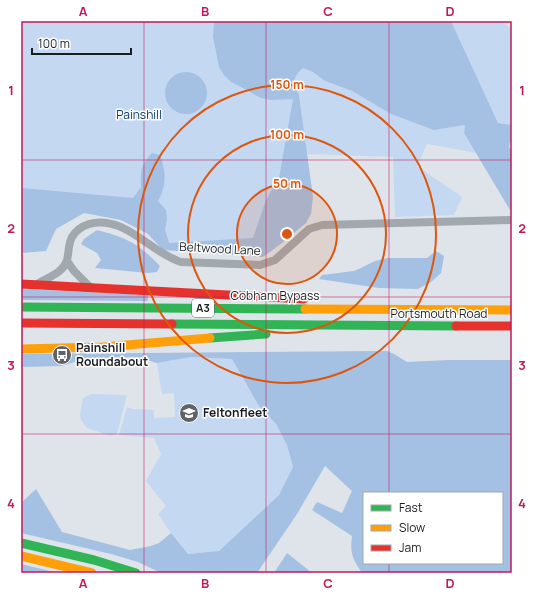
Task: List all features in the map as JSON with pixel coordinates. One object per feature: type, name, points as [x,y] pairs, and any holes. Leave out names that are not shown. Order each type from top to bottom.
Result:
[{"type":"main road","points":[[21,284],[342,301],[384,309]]},
{"type":"main road","name":"Cobham Bypass","points":[[21,306],[384,309]]},
{"type":"main road","name":"Portsmouth Road","points":[[384,309],[512,310]]},
{"type":"main road","name":"A3","points":[[21,323],[365,326]]},
{"type":"main road","points":[[21,348],[103,347],[365,326]]},
{"type":"main road","name":"Portsmouth Road","points":[[365,326],[512,326]]},
{"type":"main road","points":[[21,543],[57,550],[120,567],[136,573]]},
{"type":"main road","points":[[21,556],[92,573]]},
{"type":"street","name":"Beltwood Lane","points":[[67,261],[70,244],[74,234],[83,226],[94,223],[116,225],[126,229],[170,257],[181,262],[260,265],[275,260],[309,229],[322,225],[512,220]]},
{"type":"street","points":[[35,285],[59,272],[67,261],[74,271],[90,287]]},
{"type":"green space","name":"Painshill","points":[[21,21],[214,21],[213,37],[219,66],[224,75],[231,82],[246,91],[271,100],[293,98],[288,237],[160,244],[149,210],[21,195]]},
{"type":"green space","points":[[451,21],[501,21],[512,29],[512,125],[498,123]]},
{"type":"green space","points":[[303,68],[313,72],[325,81],[352,91],[391,114],[434,130],[465,125],[464,133],[476,153],[427,144],[417,166],[462,197],[454,215],[395,217],[393,157],[307,154],[299,95],[294,84],[296,75]]},
{"type":"green space","points":[[191,357],[232,359],[259,406],[276,424],[287,445],[293,467],[279,495],[219,551],[188,554],[158,514],[166,506],[146,481],[161,454],[154,438],[119,435],[127,407],[133,409],[154,410],[154,418],[175,417],[174,393],[162,394],[157,363]]},
{"type":"green space","points":[[91,394],[127,395],[117,434],[111,436],[87,428],[81,420],[80,414],[83,398]]},
{"type":"shaded area","points":[[214,21],[451,21],[498,123],[512,125],[512,143],[510,142],[509,147],[512,152],[512,216],[510,210],[464,133],[465,125],[434,130],[391,114],[352,91],[325,81],[313,72],[303,68],[295,78],[295,83],[299,95],[313,197],[311,214],[306,223],[263,257],[163,250],[148,234],[121,220],[84,213],[56,229],[46,251],[21,253],[21,188],[133,198],[141,187],[141,173],[143,165],[152,153],[160,155],[163,167],[165,178],[163,190],[158,201],[166,210],[167,219],[165,230],[169,243],[253,238],[266,200],[279,178],[293,99],[271,100],[261,98],[231,82],[219,67],[213,37]]},
{"type":"shaded area","points":[[182,72],[190,72],[198,75],[204,81],[207,93],[204,105],[198,111],[190,114],[182,114],[174,111],[168,105],[165,97],[165,89],[168,81],[174,75]]},
{"type":"shaded area","points":[[97,230],[132,242],[160,266],[157,272],[148,273],[95,268],[101,260],[97,253],[81,244],[84,239]]},
{"type":"shaded area","points":[[436,251],[444,256],[441,273],[431,282],[418,289],[379,288],[319,279],[322,275],[354,271],[375,261],[387,258],[427,258]]},
{"type":"shaded area","points":[[21,289],[148,295],[148,301],[21,300]]},
{"type":"shaded area","points":[[387,351],[407,362],[512,360],[512,573],[362,573],[352,556],[352,536],[312,510],[317,502],[342,513],[352,491],[325,466],[297,514],[257,573],[161,573],[138,562],[111,554],[21,533],[21,503],[36,489],[62,532],[130,550],[159,543],[171,533],[188,554],[219,551],[279,495],[293,467],[287,445],[276,424],[259,406],[232,359],[191,357],[157,363],[137,357],[89,358],[61,366],[21,367],[21,354]]},
{"type":"shaded area","points":[[287,553],[312,573],[274,573]]},
{"type":"shaded area","points":[[21,564],[58,573],[21,573]]},
{"type":"traffic: fast","points":[[21,307],[305,309]]},
{"type":"traffic: fast","points":[[172,324],[456,326]]},
{"type":"traffic: fast","points":[[210,338],[266,334]]},
{"type":"traffic: fast","points":[[21,543],[94,560],[136,573]]},
{"type":"traffic: slow","points":[[305,309],[512,310]]},
{"type":"traffic: slow","points":[[21,349],[103,347],[210,338]]},
{"type":"traffic: slow","points":[[21,556],[92,573]]},
{"type":"traffic: jam","points":[[21,284],[304,299]]},
{"type":"traffic: jam","points":[[21,323],[172,324]]},
{"type":"traffic: jam","points":[[456,326],[512,326]]},
{"type":"place","name":"Painshill Roundabout","points":[[62,355]]},
{"type":"place","name":"Feltonfleet","points":[[189,413]]}]
